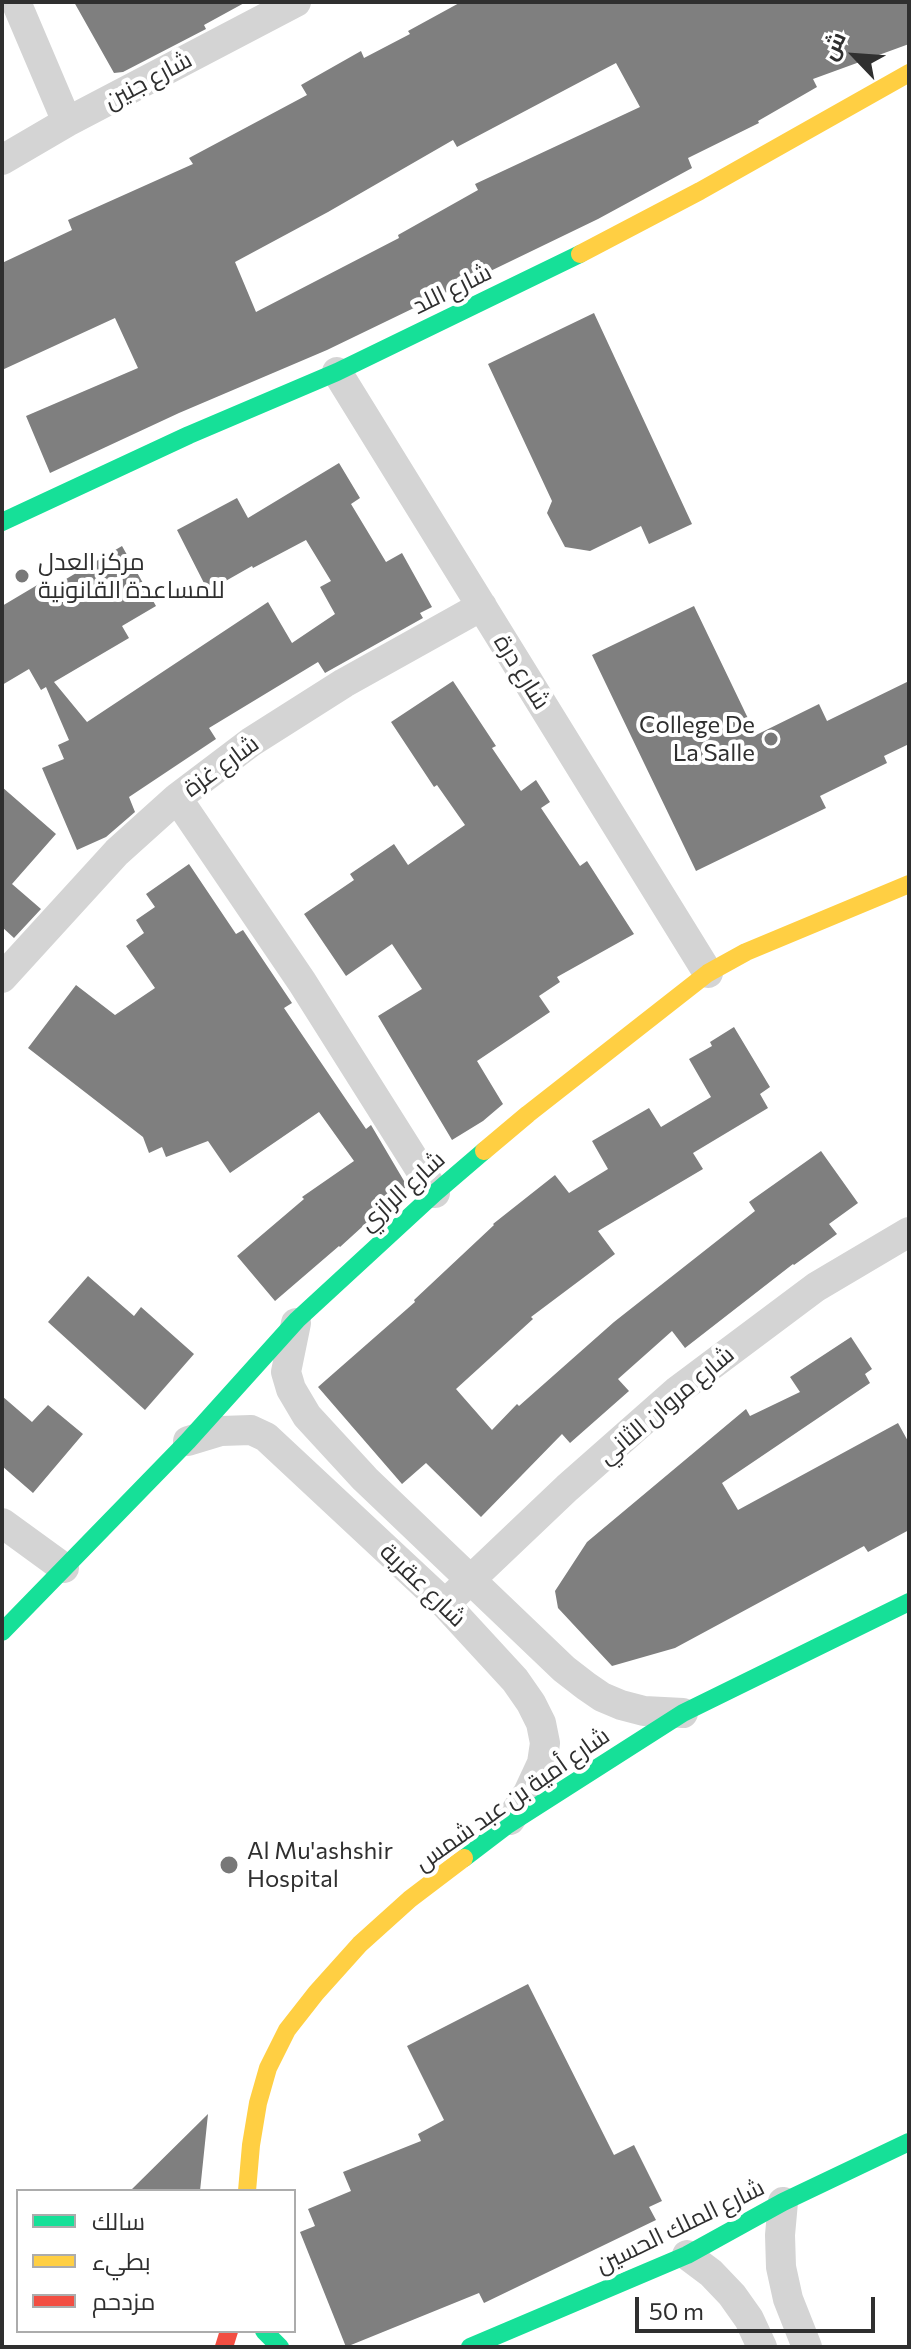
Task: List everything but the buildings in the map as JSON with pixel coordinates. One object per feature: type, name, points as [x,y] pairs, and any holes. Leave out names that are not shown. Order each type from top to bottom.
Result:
[{"type":"street","points":[[16,2],[67,122]]},
{"type":"street","name":"شارع جنين","points":[[2,160],[67,122],[296,2]]},
{"type":"street","name":"شارع اللد","points":[[2,522],[189,435],[337,372],[609,240],[909,73]]},
{"type":"street","name":"شارع درة","points":[[337,372],[708,973]]},
{"type":"street","name":"شارع غزة","points":[[2,978],[117,852],[177,798],[251,742],[344,683],[482,606]]},
{"type":"street","points":[[177,798],[302,982],[435,1193]]},
{"type":"street","name":"شارع الرازي","points":[[2,1632],[188,1441],[297,1320],[435,1193],[528,1114],[708,973],[746,952],[909,884]]},
{"type":"street","name":"شارع مروان الثاني","points":[[445,1604],[567,1488],[677,1391],[816,1287],[909,1232]]},
{"type":"street","name":"شارع عقربة","points":[[297,1320],[286,1372],[291,1389],[307,1416],[365,1479],[564,1669],[602,1697],[644,1711],[683,1713]]},
{"type":"street","name":"شارع عقربة","points":[[188,1441],[221,1431],[251,1430],[266,1437],[445,1604],[515,1680],[541,1723],[545,1743],[542,1763],[528,1793],[506,1826]]},
{"type":"street","points":[[2,1523],[64,1568]]},
{"type":"street","name":"شارع أمية بن عبد شمس","points":[[247,2189],[258,2103],[268,2068],[287,2030],[360,1944],[410,1899],[506,1826],[683,1713],[909,1602]]},
{"type":"street","name":"شارع الملك الحسين","points":[[470,2347],[687,2255],[783,2202],[909,2142]]},
{"type":"street","points":[[783,2202],[781,2267],[788,2299],[807,2347]]},
{"type":"street","points":[[687,2255],[711,2273],[732,2295],[749,2319],[762,2347]]},
{"type":"traffic: fast","points":[[2,522],[189,435],[337,372],[580,254]]},
{"type":"traffic: fast","points":[[2,1632],[188,1441],[297,1320],[484,1151]]},
{"type":"traffic: fast","points":[[464,1858],[506,1826],[683,1713],[909,1602]]},
{"type":"traffic: fast","points":[[470,2347],[687,2255],[783,2202],[909,2142]]},
{"type":"traffic: fast","points":[[266,2333],[280,2347]]},
{"type":"traffic: slow","points":[[580,254],[700,191],[909,73]]},
{"type":"traffic: slow","points":[[484,1151],[708,973],[746,952],[909,884]]},
{"type":"traffic: slow","points":[[247,2189],[258,2103],[268,2068],[287,2030],[360,1944],[410,1899],[464,1858]]},
{"type":"traffic: jam","points":[[224,2347],[228,2333]]},
{"type":"place","name":"مركز العدل للمساعدة القانونية","points":[[22,576]]},
{"type":"place","name":"College De La Salle","points":[[771,739]]},
{"type":"place","name":"Al Mu'ashshir Hospital","points":[[229,1865]]}]
